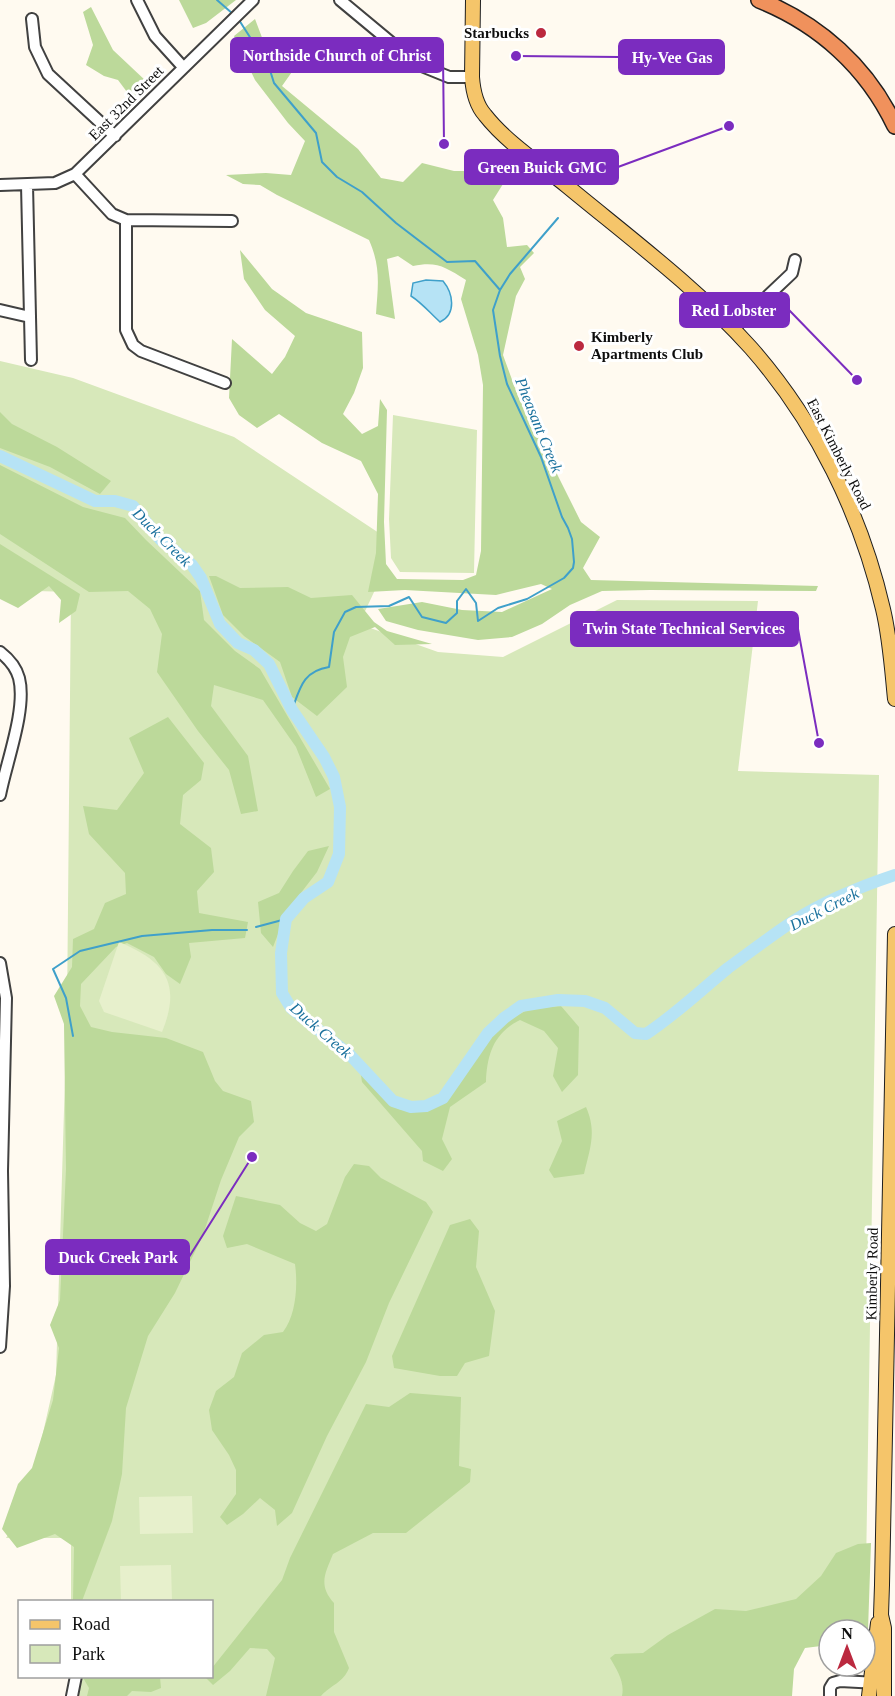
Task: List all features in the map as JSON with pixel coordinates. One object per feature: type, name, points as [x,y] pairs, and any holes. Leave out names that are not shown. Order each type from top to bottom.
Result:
[{"type":"highway","points":[[759,0],[794,16],[829,39],[853,62],[871,84],[895,126]]},
{"type":"main road","name":"East Kimberly Road","points":[[473,0],[472,77],[478,104],[495,126],[687,286],[733,329],[793,400],[825,456],[860,532],[883,609],[895,699]]},
{"type":"main road","name":"Kimberly Road","points":[[877,1689],[885,1628],[881,1615],[895,934]]},
{"type":"street","points":[[137,0],[154,36],[183,67]]},
{"type":"street","points":[[340,0],[417,64],[448,77],[472,77]]},
{"type":"street","name":"East 32nd Street","points":[[0,185],[55,183],[75,174],[251,1]]},
{"type":"street","points":[[32,19],[35,47],[48,74],[115,136]]},
{"type":"street","points":[[75,174],[112,214],[126,220],[232,221]]},
{"type":"street","points":[[27,184],[31,360]]},
{"type":"street","points":[[126,220],[126,330],[128,338],[141,351],[225,383]]},
{"type":"street","points":[[733,329],[792,273],[795,260]]},
{"type":"street","points":[[0,310],[30,317]]},
{"type":"street","points":[[0,652],[11,661],[20,679],[20,702],[0,795]]},
{"type":"street","points":[[0,963],[6,998],[1,1171],[4,1286],[0,1347]]},
{"type":"street","points":[[72,1696],[76,1678]]},
{"type":"street","points":[[830,1696],[833,1683],[840,1681],[877,1689]]},
{"type":"green space","points":[[179,0],[236,0],[206,23],[193,28]]},
{"type":"green space","points":[[91,7],[113,50],[147,82],[133,100],[118,80],[104,76],[86,65],[93,45],[83,12]]},
{"type":"green space","points":[[255,19],[272,64],[294,69],[282,86],[358,149],[381,178],[403,182],[422,163],[454,171],[493,171],[503,184],[493,200],[503,218],[507,247],[527,245],[534,253],[520,267],[525,279],[516,296],[503,355],[518,396],[581,522],[600,537],[583,568],[591,580],[818,586],[816,591],[602,591],[570,605],[542,624],[512,637],[478,640],[418,630],[386,621],[378,609],[422,602],[462,610],[502,612],[552,589],[541,584],[496,595],[405,590],[368,592],[376,553],[378,494],[361,461],[322,443],[279,414],[257,428],[239,415],[229,398],[232,339],[272,374],[285,357],[295,336],[265,310],[244,279],[240,250],[272,289],[306,313],[362,332],[363,368],[343,414],[362,434],[378,426],[380,399],[387,410],[384,522],[386,564],[397,579],[463,580],[476,575],[481,551],[483,385],[478,355],[461,299],[466,280],[441,266],[428,264],[413,266],[398,256],[387,259],[395,319],[376,314],[377,268],[369,240],[260,185],[243,184],[226,175],[266,173],[291,175],[305,141],[255,80],[234,36]]},
{"type":"green space","points":[[0,361],[73,378],[234,437],[382,535],[383,573],[359,624],[438,652],[503,657],[617,600],[758,601],[738,771],[879,775],[865,1618],[817,1618],[817,1631],[785,1635],[784,1696],[76,1696],[80,1678],[213,1678],[213,1600],[71,1600],[71,1538],[6,1538],[27,1504],[56,1375],[67,1011],[71,592],[0,590]]},
{"type":"green space","points":[[0,412],[12,424],[57,447],[111,481],[100,494],[50,467],[0,448]]},
{"type":"green space","points":[[393,415],[477,430],[474,573],[400,572],[391,558],[389,519]]},
{"type":"green space","points":[[0,465],[83,507],[125,518],[200,591],[204,620],[235,651],[260,669],[330,789],[316,797],[296,747],[263,700],[214,685],[211,706],[248,756],[258,811],[241,814],[229,770],[198,731],[157,672],[162,634],[150,609],[128,591],[89,592],[0,534]]},
{"type":"green space","points":[[0,544],[80,594],[76,611],[59,623],[61,600],[49,586],[18,608],[0,599]]},
{"type":"green space","points":[[209,576],[216,576],[240,588],[288,587],[311,598],[352,595],[374,622],[387,631],[432,644],[395,645],[375,627],[350,637],[343,657],[347,687],[317,716],[292,697],[280,662],[244,636],[223,615]]},
{"type":"green space","points":[[168,717],[204,763],[201,780],[183,795],[180,824],[211,848],[214,872],[197,891],[199,913],[248,922],[245,938],[189,943],[191,957],[180,984],[166,974],[154,957],[127,943],[116,947],[81,984],[80,1006],[91,1027],[112,1032],[166,1038],[203,1052],[215,1081],[223,1091],[251,1101],[254,1122],[239,1137],[221,1180],[203,1235],[175,1293],[148,1336],[126,1408],[122,1474],[112,1521],[82,1600],[73,1600],[74,1547],[55,1534],[17,1548],[2,1529],[18,1484],[32,1468],[53,1400],[59,1348],[50,1325],[60,1300],[66,1169],[64,1024],[54,996],[72,967],[73,939],[94,929],[105,903],[126,894],[125,873],[89,834],[83,806],[117,810],[144,773],[129,738]]},
{"type":"green space","points":[[329,846],[317,872],[287,911],[273,947],[261,933],[258,902],[279,893],[308,851]]},
{"type":"green space","points":[[119,942],[148,957],[165,976],[170,1000],[162,1032],[104,1012],[99,1001]]},
{"type":"green space","points":[[561,1006],[579,1027],[578,1075],[562,1092],[553,1076],[558,1048],[544,1031],[520,1020],[511,1025],[498,1038],[490,1054],[486,1082],[450,1107],[442,1139],[452,1159],[443,1171],[423,1161],[422,1151],[362,1082],[360,1069],[398,1109],[415,1112],[436,1107],[454,1089],[499,1025],[529,1009]]},
{"type":"green space","points":[[586,1107],[592,1132],[584,1174],[554,1178],[549,1170],[562,1141],[557,1121]]},
{"type":"green space","points":[[354,1164],[369,1166],[381,1178],[426,1202],[433,1212],[389,1303],[366,1362],[327,1436],[292,1513],[277,1526],[275,1510],[260,1498],[227,1525],[220,1517],[236,1494],[236,1470],[212,1430],[209,1410],[216,1391],[234,1377],[242,1353],[264,1335],[283,1332],[291,1317],[296,1282],[295,1264],[247,1244],[227,1248],[223,1236],[236,1196],[280,1205],[300,1223],[316,1231],[327,1224],[345,1177]]},
{"type":"green space","points":[[470,1219],[479,1231],[476,1267],[495,1311],[489,1356],[465,1363],[457,1376],[440,1376],[394,1368],[392,1356],[450,1225]]},
{"type":"green space","points":[[410,1393],[461,1397],[459,1466],[471,1469],[470,1482],[406,1533],[373,1533],[333,1554],[324,1579],[326,1591],[334,1603],[334,1632],[349,1668],[340,1680],[321,1696],[266,1696],[275,1658],[267,1649],[250,1648],[230,1671],[213,1685],[206,1678],[213,1678],[213,1667],[282,1580],[290,1558],[366,1404],[389,1407]]},
{"type":"green space","points":[[192,1496],[193,1533],[140,1534],[139,1497]]},
{"type":"green space","points":[[871,1543],[868,1618],[817,1618],[817,1646],[805,1648],[794,1669],[792,1696],[622,1696],[621,1681],[610,1658],[615,1654],[643,1653],[668,1635],[715,1609],[746,1611],[796,1599],[821,1576],[836,1553],[858,1544]]},
{"type":"green space","points":[[171,1565],[172,1600],[121,1600],[120,1566]]},
{"type":"green space","points":[[83,1678],[160,1678],[161,1688],[151,1692],[132,1691],[127,1696],[87,1696],[89,1688]]},
{"type":"water","points":[[426,280],[443,281],[451,297],[449,314],[440,322],[411,296],[413,283]]},
{"type":"waterway","name":"Pheasant Creek","points":[[217,0],[233,14]]},
{"type":"waterway","name":"Pheasant Creek","points":[[239,20],[269,67],[274,83],[316,133],[322,162],[337,177],[362,192],[396,223],[447,262],[475,261],[500,290],[493,310],[507,384],[541,457],[568,528],[572,539],[574,562],[573,568],[564,578],[527,599],[498,608],[478,621],[476,603],[466,589],[457,601],[457,613],[446,623],[422,617],[409,597],[389,606],[356,607],[345,612],[334,632],[329,667],[313,672],[308,677],[300,688],[292,710]]},
{"type":"waterway","points":[[500,290],[510,274],[558,218]]},
{"type":"waterway","name":"Duck Creek","points":[[0,456],[95,501],[115,501],[133,506],[160,539],[192,565],[201,578],[220,624],[238,643],[254,650],[269,664],[292,710],[324,757],[334,777],[340,807],[339,854],[328,882],[304,898],[286,919],[281,953],[282,993],[291,1008],[350,1055],[393,1101],[411,1107],[426,1106],[443,1098],[488,1033],[521,1006],[558,1000],[585,1001],[605,1008],[635,1033],[646,1034],[678,1011],[728,968],[795,920],[844,894],[895,875]]},
{"type":"waterway","points":[[256,927],[286,919]]},
{"type":"waterway","points":[[73,1036],[66,998],[53,969],[80,951],[142,936],[212,930],[247,930]]},
{"type":"place","name":"Starbucks","points":[[541,33]]},
{"type":"place","name":"Hy-Vee Gas","points":[[516,56]]},
{"type":"place","name":"Green Buick GMC","points":[[729,126]]},
{"type":"place","name":"Northside Church of Christ","points":[[444,144]]},
{"type":"place","name":"Kimberly Apartments Club","points":[[579,346]]},
{"type":"place","name":"Red Lobster","points":[[857,380]]},
{"type":"place","name":"Twin State Technical Services","points":[[819,743]]},
{"type":"place","name":"Duck Creek Park","points":[[252,1157]]}]
